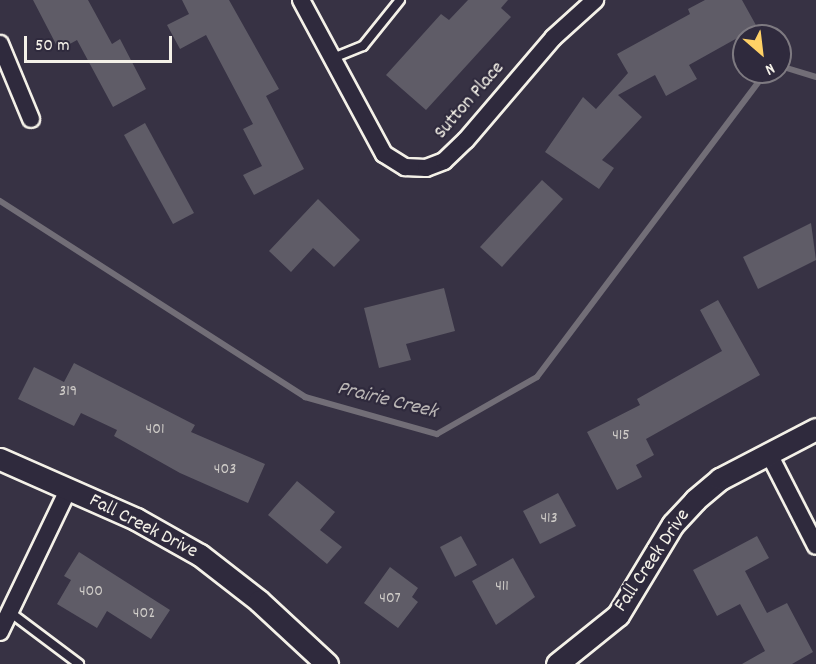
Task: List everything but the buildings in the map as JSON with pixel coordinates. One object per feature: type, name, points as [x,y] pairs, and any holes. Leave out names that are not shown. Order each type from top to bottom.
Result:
[{"type":"street","name":"Sutton Place","points":[[302,0],[384,154],[405,167],[426,168],[444,161],[466,140],[553,38],[595,0]]},
{"type":"street","points":[[0,44],[31,119]]},
{"type":"street","name":"Fall Creek Drive","points":[[559,663],[618,615],[673,524],[694,500],[720,479],[816,429]]},
{"type":"street","points":[[769,454],[816,546]]},
{"type":"street","name":"Fall Creek Drive","points":[[0,459],[136,519],[200,555],[259,601],[327,664]]},
{"type":"street","points":[[0,633],[68,490]]},
{"type":"lane","points":[[333,58],[363,46],[400,0]]},
{"type":"lane","points":[[11,613],[79,664]]},
{"type":"waterway","name":"Prairie Creek","points":[[792,70],[816,77]]},
{"type":"waterway","name":"Prairie Creek","points":[[0,201],[305,397],[437,434],[537,377],[757,84]]}]
